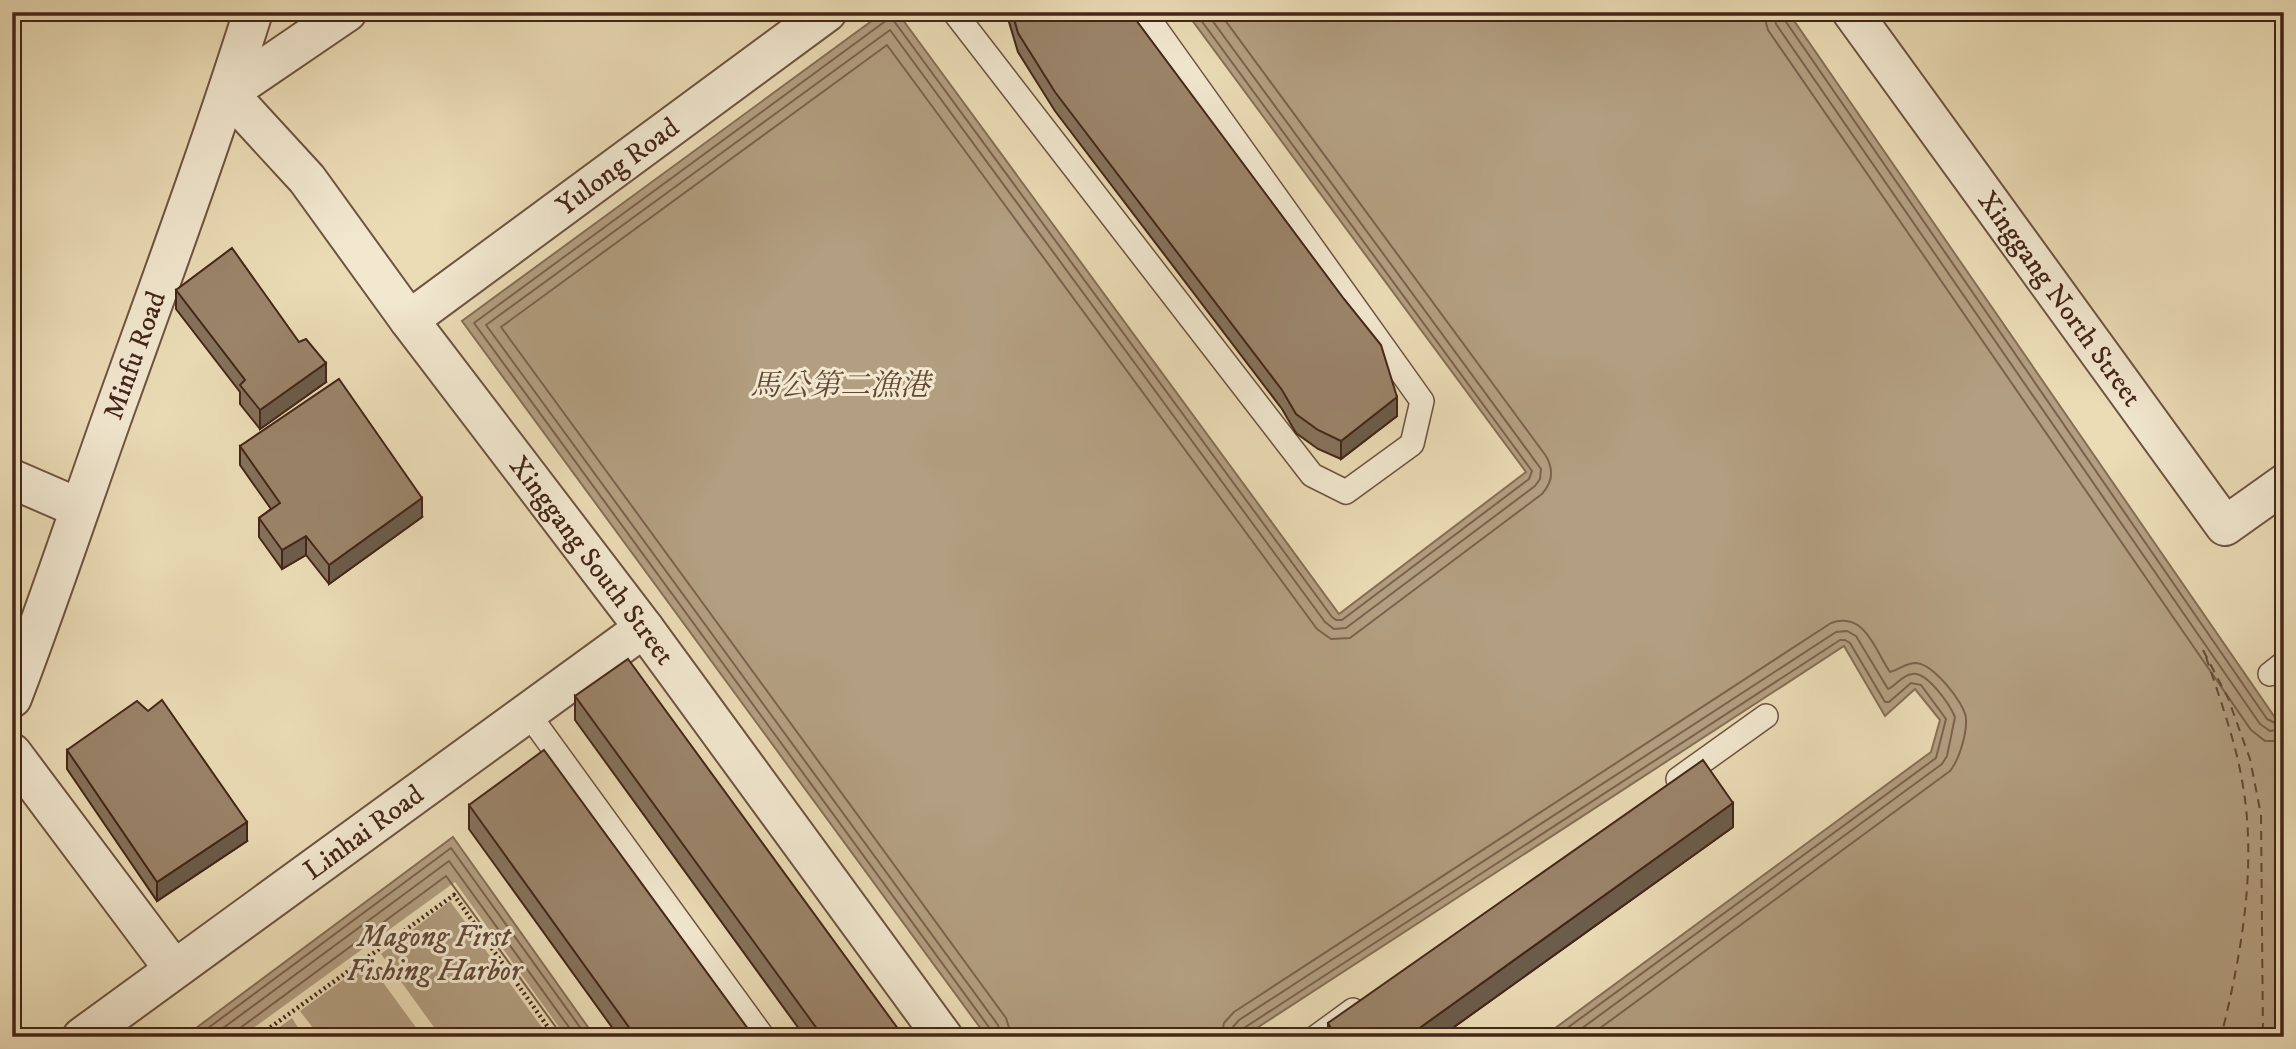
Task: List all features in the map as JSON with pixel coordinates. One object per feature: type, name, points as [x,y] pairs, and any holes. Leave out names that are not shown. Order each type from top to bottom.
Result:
[{"type":"street","name":"Minfu Road","points":[[12,698],[45,612],[79,509],[228,93],[253,12]]},
{"type":"street","points":[[228,93],[347,12]]},
{"type":"street","name":"Yulong Road","points":[[409,320],[827,12]]},
{"type":"street","name":"Xinggang North Street","points":[[1852,12],[2225,526],[2284,484]]},
{"type":"street","name":"Xinggang South Street","points":[[228,93],[307,179],[409,320],[644,628],[943,1037]]},
{"type":"street","points":[[12,479],[79,509]]},
{"type":"street","name":"Linhai Road","points":[[82,1037],[173,968],[644,628]]},
{"type":"street","points":[[12,753],[173,968]]},
{"type":"lane","points":[[954,12],[1312,475],[1346,492],[1412,444],[1422,401],[1144,12]]},
{"type":"lane","points":[[527,712],[763,1037]]},
{"type":"lane","points":[[1665,788],[1766,716]]},
{"type":"lane","points":[[1316,1037],[1372,997]]},
{"type":"path","points":[[257,1037],[454,895],[555,1037]]},
{"type":"water","name":"馬公第二漁港","points":[[884,12],[897,12],[1339,614],[1526,472],[1186,12],[1788,12],[2274,716],[2284,709],[2284,1037],[1543,1037],[1931,752],[1940,720],[1915,689],[1885,716],[1844,646],[1243,1037],[987,1037],[462,321]]},
{"type":"water","name":"Magong First Fishing Harbor","points":[[453,837],[595,1037],[184,1037]]},
{"type":"pier","points":[[455,882],[566,1037],[549,1037],[450,901],[381,954],[436,1030],[423,1037],[368,962],[300,1011],[320,1037],[304,1037],[292,1018],[266,1037],[241,1037]]},
{"type":"building","points":[[1012,12],[1130,12],[1381,345],[1397,397],[1341,441],[1318,430],[1296,414],[1282,390],[1055,92],[1018,33]]},
{"type":"building","points":[[232,248],[299,342],[306,339],[326,363],[260,410],[240,385],[245,380],[176,290]]},
{"type":"building","points":[[339,379],[422,498],[329,565],[306,536],[282,550],[259,518],[280,503],[240,446]]},
{"type":"building","points":[[628,659],[904,1037],[823,1037],[575,696]]},
{"type":"building","points":[[162,700],[247,822],[157,882],[67,750],[137,701],[148,711]]},
{"type":"building","points":[[544,750],[754,1037],[636,1037],[469,805]]},
{"type":"building","points":[[1703,760],[1733,803],[1407,1037],[1329,1037],[1334,1033],[1328,1023]]},
{"type":"ferry route","points":[[2203,650],[2228,698],[2250,759],[2261,815],[2263,1037]]},
{"type":"ferry route","points":[[2206,657],[2236,753],[2247,817],[2245,912],[2221,1037]]}]
